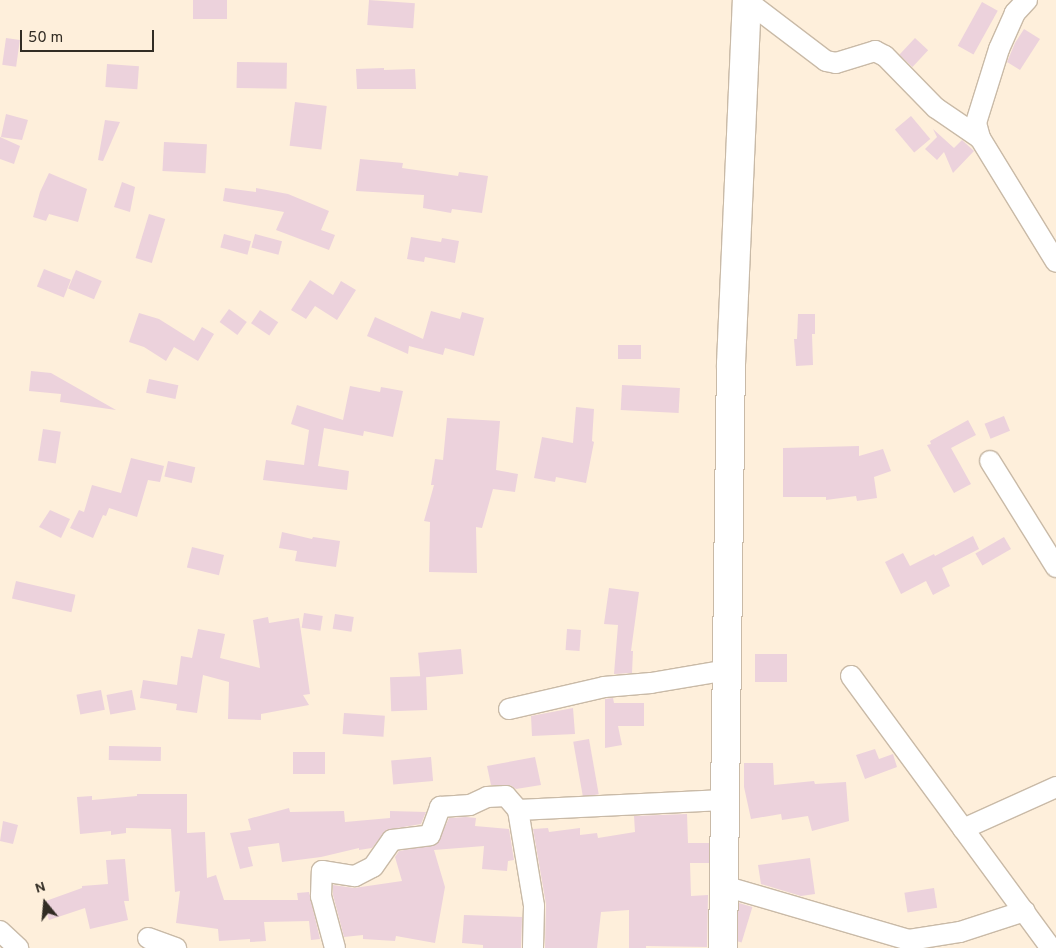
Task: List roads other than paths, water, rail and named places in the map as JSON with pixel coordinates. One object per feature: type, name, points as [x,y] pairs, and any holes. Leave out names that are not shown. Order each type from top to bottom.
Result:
[{"type":"main road","points":[[723,948],[730,364],[747,1]]},
{"type":"street","points":[[1027,0],[1015,13],[999,49],[976,123],[980,138],[1056,262]]},
{"type":"street","points":[[747,1],[826,61],[836,63],[875,51],[885,56],[936,108],[980,138]]},
{"type":"street","points":[[990,461],[1056,567]]},
{"type":"street","points":[[509,709],[604,687],[651,683],[727,670]]},
{"type":"street","points":[[851,676],[1051,948]]},
{"type":"street","points":[[963,829],[1056,787]]},
{"type":"street","points":[[335,948],[321,896],[322,871],[355,876],[373,867],[392,840],[430,835],[440,807],[470,805],[486,797],[506,796],[518,810],[534,906],[533,948]]},
{"type":"street","points":[[518,810],[724,800]]},
{"type":"street","points":[[724,886],[909,940],[960,932],[1025,911]]},
{"type":"street","points":[[0,931],[18,948]]},
{"type":"street","points":[[148,938],[176,948]]}]
